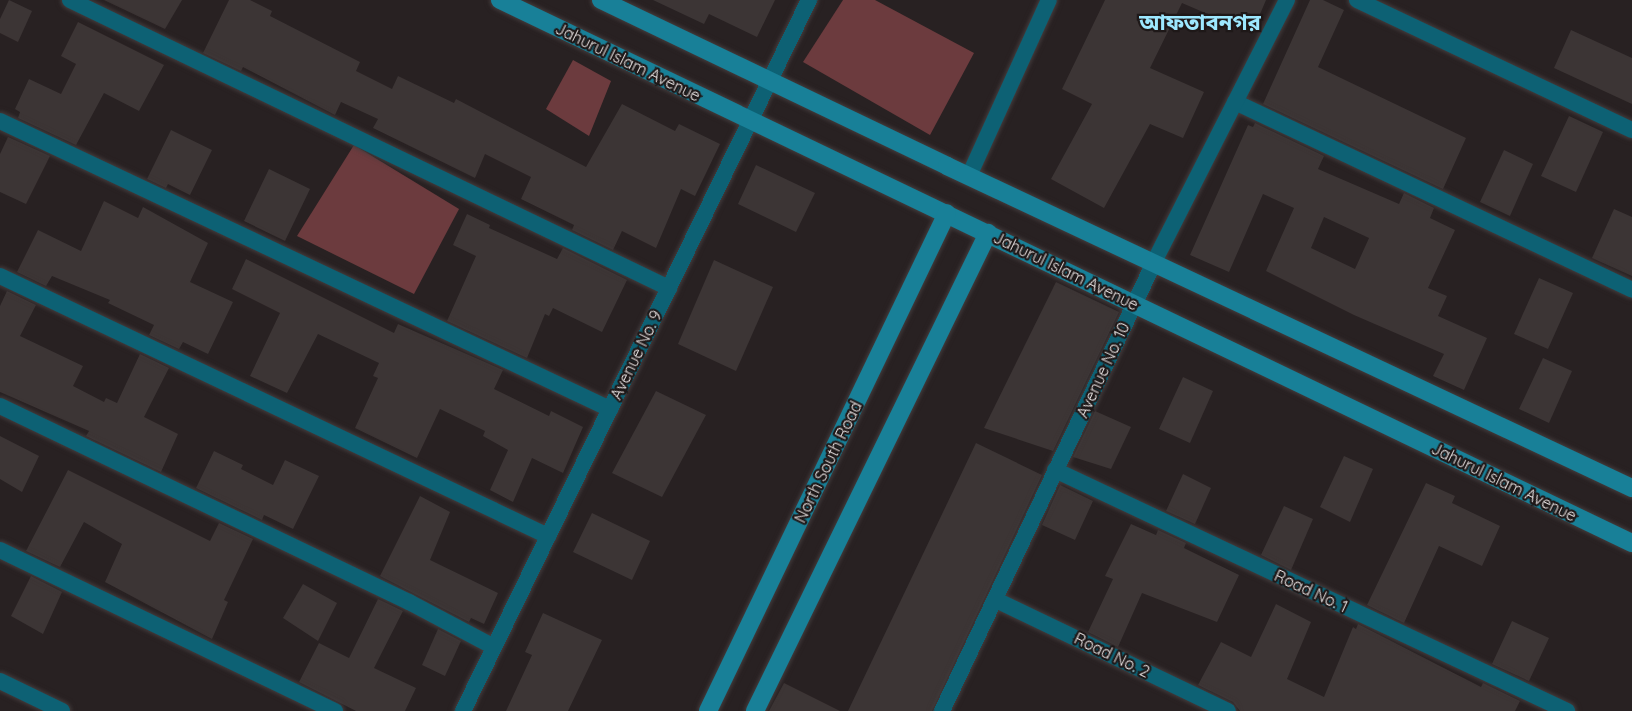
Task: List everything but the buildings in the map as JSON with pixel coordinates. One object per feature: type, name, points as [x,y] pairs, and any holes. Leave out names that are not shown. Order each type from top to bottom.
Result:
[{"type":"street","points":[[70,0],[669,288]]},
{"type":"street","name":"Jahurul Islam Avenue","points":[[500,0],[1632,543]]},
{"type":"street","points":[[601,0],[1632,488]]},
{"type":"street","name":"Avenue No. 9","points":[[463,711],[809,0]]},
{"type":"street","points":[[969,176],[1049,0]]},
{"type":"street","name":"Avenue No. 10","points":[[942,711],[1154,262],[1287,0]]},
{"type":"street","points":[[1357,0],[1632,130]]},
{"type":"street","points":[[1235,102],[1632,290]]},
{"type":"street","points":[[0,122],[610,409]]},
{"type":"street","name":"North South Road","points":[[708,711],[947,213]]},
{"type":"street","points":[[755,711],[988,233]]},
{"type":"street","points":[[0,276],[548,536]]},
{"type":"street","points":[[0,405],[409,602],[494,647]]},
{"type":"street","name":"Road No. 1","points":[[1055,470],[1567,711]]},
{"type":"street","points":[[0,550],[335,711]]},
{"type":"street","name":"Road No. 2","points":[[996,600],[1228,711]]},
{"type":"street","points":[[0,681],[62,711]]},
{"type":"shaded area","points":[[843,0],[875,0],[974,53],[930,135],[803,62]]},
{"type":"shaded area","points":[[573,60],[611,81],[589,136],[546,109]]},
{"type":"shaded area","points":[[354,145],[459,209],[414,294],[297,236]]},
{"type":"district","name":"আফতাবনগর","points":[[1200,23]]}]
